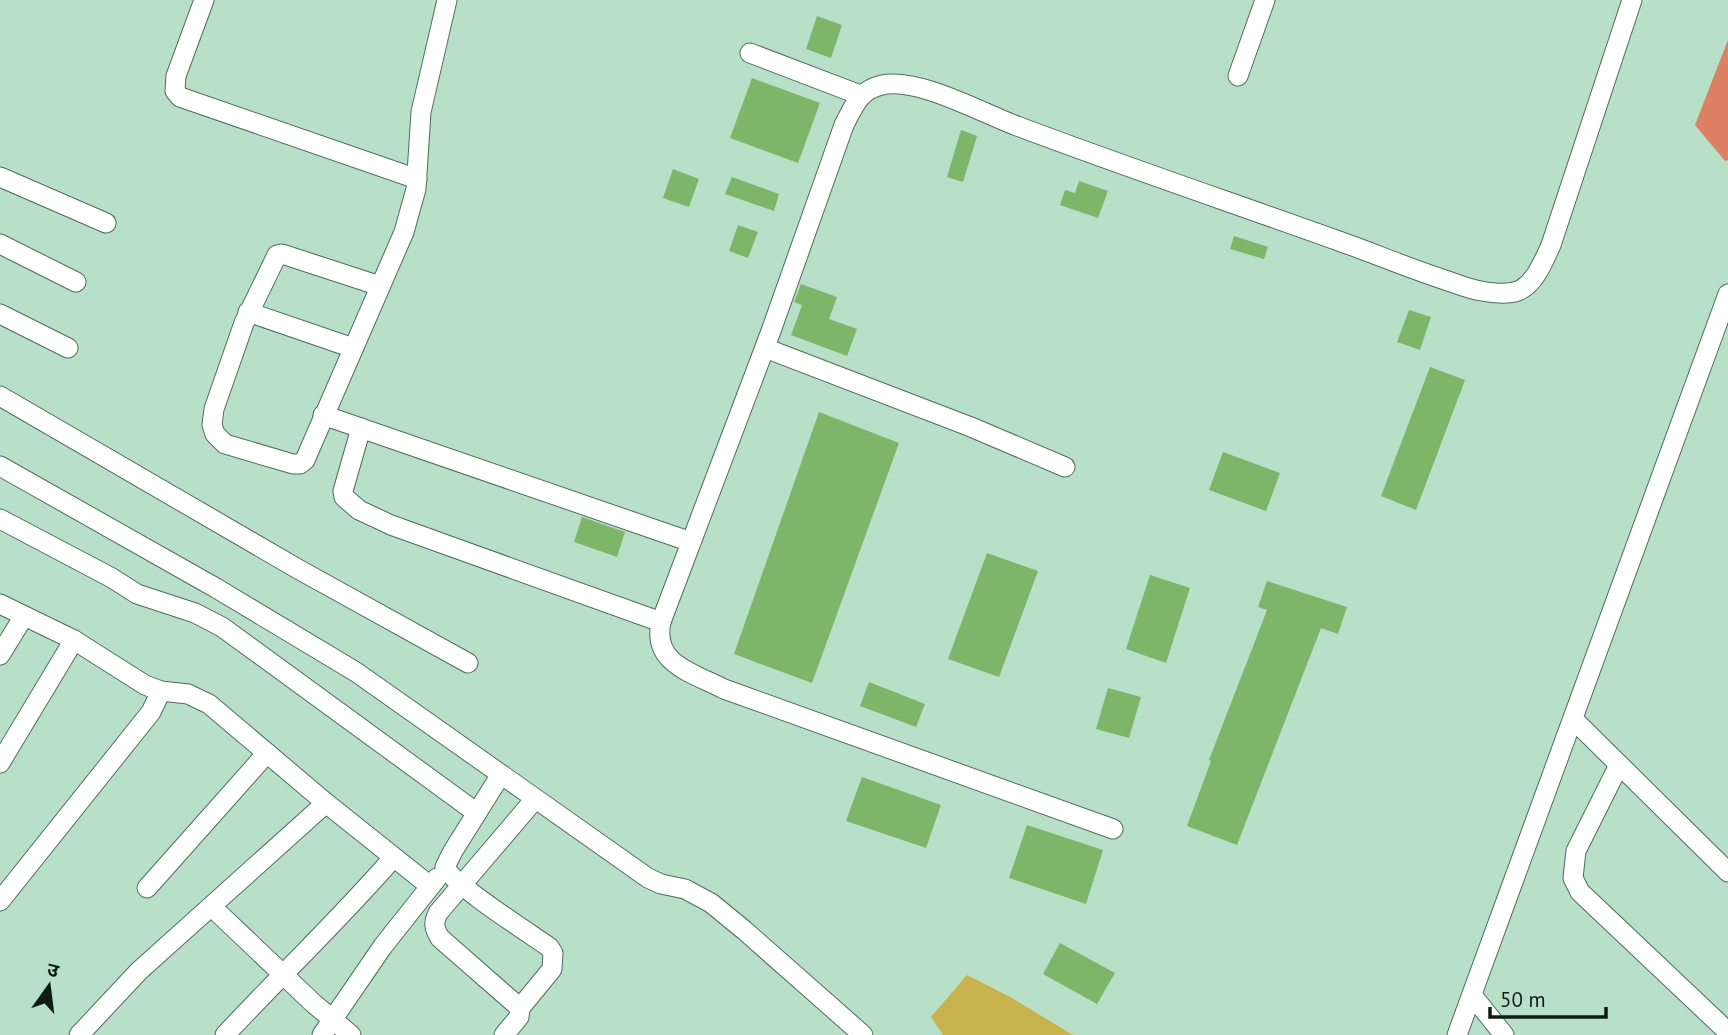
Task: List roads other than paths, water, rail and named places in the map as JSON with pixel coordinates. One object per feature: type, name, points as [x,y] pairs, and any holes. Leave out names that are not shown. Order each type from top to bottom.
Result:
[{"type":"street","points":[[204,0],[176,76],[175,91],[180,97],[417,179]]},
{"type":"street","points":[[380,286],[282,254],[274,258],[248,312],[214,409],[212,425],[225,444],[300,464],[305,460],[404,232],[417,179],[421,112],[447,0]]},
{"type":"street","points":[[1238,76],[1265,0]]},
{"type":"street","points":[[1113,829],[724,688],[670,660],[660,646],[661,622],[765,348],[844,125],[860,95],[866,90],[884,85],[904,85],[938,93],[1015,125],[1423,273],[1479,291],[1503,293],[1519,290],[1529,282],[1539,270],[1551,245],[1632,0]]},
{"type":"street","points":[[750,53],[860,95]]},
{"type":"street","points":[[0,177],[106,223]]},
{"type":"street","points":[[0,244],[76,282]]},
{"type":"street","points":[[1457,1035],[1728,294]]},
{"type":"street","points":[[248,312],[353,348]]},
{"type":"street","points":[[0,314],[68,348]]},
{"type":"street","points":[[765,348],[971,427],[1065,467]]},
{"type":"street","points":[[0,396],[298,569],[468,663]]},
{"type":"street","points":[[323,415],[691,542]]},
{"type":"street","points":[[361,428],[343,491],[344,498],[359,510],[425,537],[661,622]]},
{"type":"street","points":[[0,466],[153,551],[356,672],[648,878],[685,889],[711,903],[863,1035]]},
{"type":"street","points":[[0,519],[137,594],[195,613],[222,627],[477,813]]},
{"type":"street","points":[[0,604],[74,640],[127,675],[161,691],[188,694],[209,704],[430,886]]},
{"type":"street","points":[[0,655],[24,615]]},
{"type":"street","points":[[0,763],[74,640]]},
{"type":"street","points":[[1,899],[151,712],[161,691]]},
{"type":"street","points":[[1573,719],[1728,872]]},
{"type":"street","points":[[147,888],[267,753]]},
{"type":"street","points":[[1619,765],[1576,851],[1573,878],[1580,892],[1728,1032]]},
{"type":"street","points":[[328,1027],[383,946],[445,867],[500,776]]},
{"type":"street","points":[[434,929],[434,920],[438,913],[535,799]]},
{"type":"street","points":[[79,1035],[139,971],[326,803]]},
{"type":"street","points":[[225,1035],[282,973],[350,907],[393,858]]},
{"type":"street","points":[[445,867],[447,873],[463,886],[549,947],[553,953],[552,969],[520,1008],[519,1017],[509,1034]]},
{"type":"street","points":[[212,907],[282,973],[328,1027],[351,1035]]},
{"type":"street","points":[[412,908],[448,946],[520,1008]]},
{"type":"street","points":[[1472,995],[1503,1035]]}]
